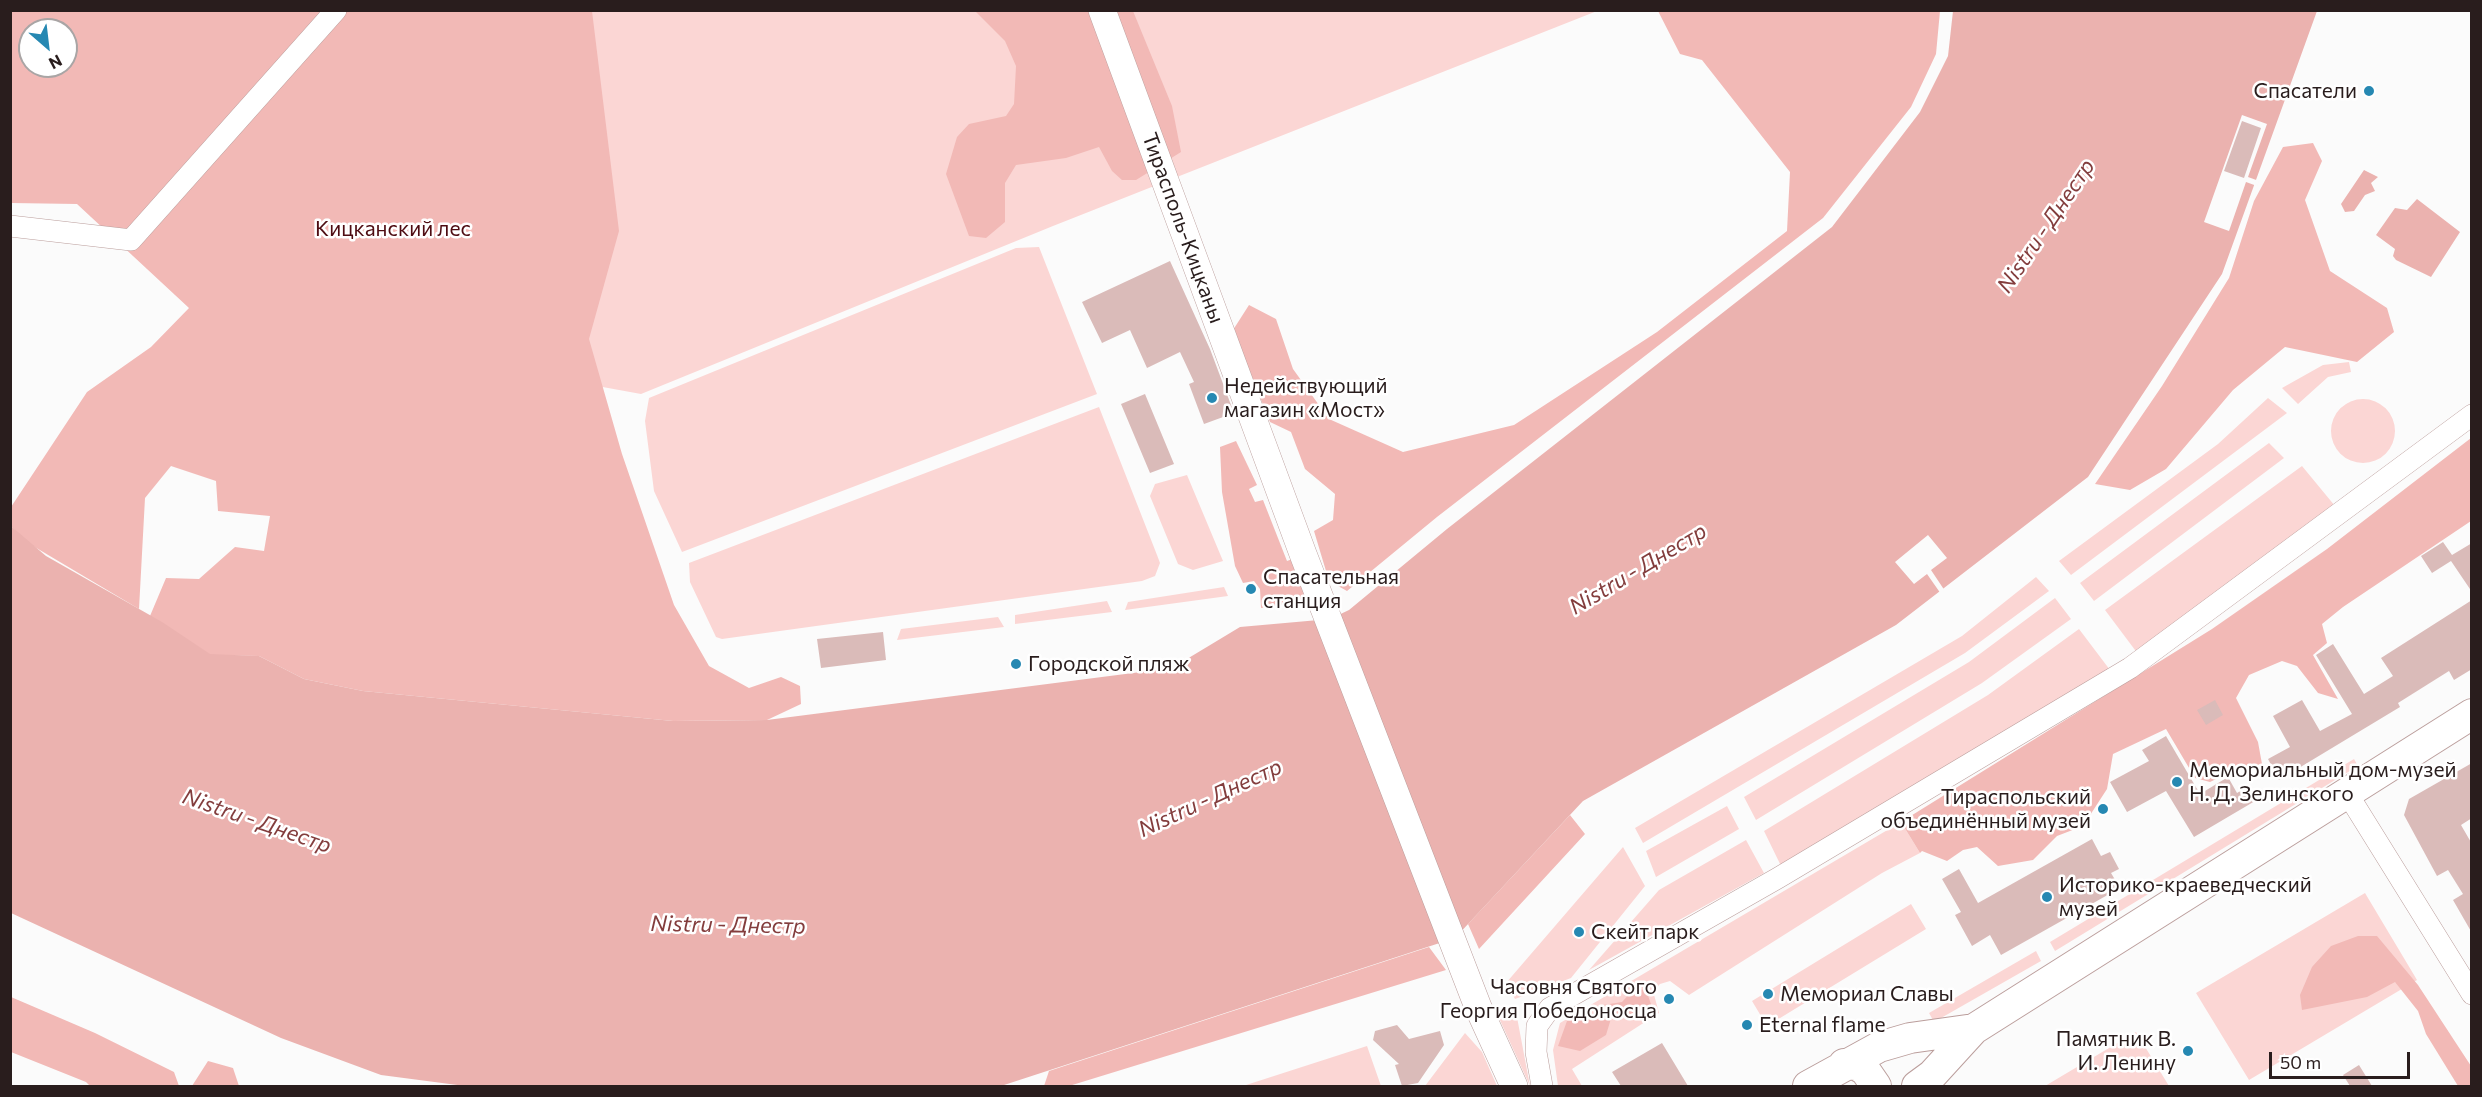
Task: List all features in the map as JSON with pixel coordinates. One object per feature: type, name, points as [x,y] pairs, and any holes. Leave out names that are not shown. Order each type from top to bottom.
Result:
[{"type":"main road","points":[[1917,1086],[1932,1075],[1974,1029],[2472,714]]},
{"type":"main road","points":[[1808,1086],[1844,1064],[1879,1047],[1910,1038],[1974,1029]]},
{"type":"main road","points":[[1844,1064],[1856,1065],[1865,1070],[1876,1086]]},
{"type":"street","points":[[10,226],[131,240],[336,10]]},
{"type":"street","name":"Тирасполь-Кицканы","points":[[1102,10],[1303,554],[1478,1007],[1514,1086]]},
{"type":"street","points":[[1542,1086],[1536,1052],[1537,1026],[1550,1008],[1778,878],[2130,668],[2472,416]]},
{"type":"street","points":[[2347,793],[2472,994]]},
{"type":"green space","name":"Кицканский лес","points":[[11,11],[592,11],[619,231],[589,339],[622,454],[674,605],[709,666],[749,688],[781,677],[800,686],[801,704],[767,720],[673,721],[363,691],[304,679],[259,656],[210,655],[150,616],[166,578],[199,579],[235,547],[264,551],[270,516],[218,511],[216,481],[171,466],[145,498],[139,609],[28,543],[11,526],[11,507],[87,392],[151,347],[189,308],[77,204],[11,203]]},
{"type":"green space","points":[[27,11],[1597,11],[1053,226],[641,394],[482,365],[11,93],[18,57],[18,78],[78,78],[78,18],[26,18]]},
{"type":"green space","points":[[975,11],[1133,11],[1172,106],[1181,152],[1136,180],[1122,180],[1112,171],[1099,147],[1066,158],[1016,165],[1005,183],[1005,222],[986,238],[969,236],[946,174],[957,137],[969,124],[1006,116],[1014,104],[1016,66],[1005,41]]},
{"type":"green space","points":[[1658,11],[1940,11],[1936,54],[1911,107],[1823,218],[1437,517],[1347,591],[1329,581],[1314,531],[1333,520],[1335,494],[1305,469],[1291,432],[1270,422],[1233,330],[1249,305],[1276,319],[1293,369],[1329,419],[1403,452],[1514,425],[1657,332],[1787,231],[1790,172],[1702,60],[1680,54]]},
{"type":"green space","points":[[2313,143],[2322,161],[2305,200],[2330,271],[2387,308],[2394,332],[2357,362],[2285,347],[2233,390],[2166,469],[2130,490],[2095,484],[2162,386],[2229,278],[2254,201],[2283,147]]},
{"type":"green space","points":[[1039,247],[1097,394],[682,552],[654,491],[645,421],[649,398],[1016,248]]},
{"type":"green space","points":[[2349,362],[2351,372],[2328,377],[2298,404],[2282,388],[2323,365]]},
{"type":"green space","points":[[2268,398],[2287,413],[2071,575],[2059,561],[2218,444]]},
{"type":"green space","points":[[2363,399],[2381,405],[2389,413],[2395,431],[2389,449],[2381,457],[2363,463],[2345,457],[2337,449],[2331,431],[2337,413],[2345,405]]},
{"type":"green space","points":[[1099,407],[1160,563],[1155,576],[1142,581],[722,639],[716,637],[690,582],[689,563]]},
{"type":"green space","points":[[2471,438],[2471,521],[2343,607],[2322,624],[2327,643],[2313,655],[2338,699],[2318,693],[2297,666],[2282,661],[2249,675],[2236,698],[2258,742],[2262,764],[2237,769],[2210,782],[2195,778],[2166,729],[2113,754],[2107,789],[2083,826],[2057,836],[2033,860],[1998,866],[1977,847],[1963,850],[1947,861],[1922,851],[1920,853],[1901,822],[2212,629],[2327,549]]},
{"type":"green space","points":[[1236,441],[1257,485],[1249,489],[1255,502],[1263,500],[1287,561],[1295,558],[1311,600],[1261,608],[1260,589],[1254,581],[1243,583],[1235,566],[1222,492],[1220,447]]},
{"type":"green space","points":[[2269,443],[2284,458],[2094,601],[2080,583]]},
{"type":"green space","points":[[2302,466],[2335,506],[2138,654],[2105,610]]},
{"type":"green space","points":[[1187,475],[1223,561],[1193,570],[1178,564],[1150,496],[1155,484]]},
{"type":"green space","points":[[2036,577],[2049,591],[1965,653],[1643,843],[1635,828],[1962,636]]},
{"type":"green space","points":[[1224,587],[1228,596],[1125,610],[1128,602]]},
{"type":"green space","points":[[2055,598],[2071,619],[1982,683],[1756,820],[1744,797],[1969,662]]},
{"type":"green space","points":[[1107,601],[1112,612],[1015,624],[1015,615]]},
{"type":"green space","points":[[998,617],[1004,627],[897,640],[901,629]]},
{"type":"green space","points":[[2079,629],[2110,670],[1782,868],[1764,831],[1988,695]]},
{"type":"green space","points":[[2354,759],[2358,766],[2055,951],[2050,942]]},
{"type":"green space","points":[[1727,806],[1739,829],[1656,877],[1646,851]]},
{"type":"green space","points":[[1570,815],[1585,834],[1479,949],[1468,924]]},
{"type":"green space","points":[[1901,822],[1920,853],[1882,873],[1689,995],[1670,981],[1660,984],[1653,991],[1659,1013],[1572,1069],[1582,1086],[1558,1086],[1553,1050],[1560,1023]]},
{"type":"green space","points":[[1746,840],[1764,873],[1589,970],[1659,890]]},
{"type":"green space","name":"Скейт парк","points":[[1623,847],[1645,886],[1571,978],[1515,999],[1506,983]]},
{"type":"green space","points":[[2365,893],[2417,980],[2249,1080],[2196,993]]},
{"type":"green space","points":[[1911,904],[1926,929],[1767,1026],[1752,1001]]},
{"type":"green space","points":[[2358,936],[2377,936],[2418,985],[2471,1066],[2471,1086],[2458,1086],[2426,1034],[2418,1011],[2395,982],[2367,997],[2302,1010],[2300,995],[2312,967],[2331,946]]},
{"type":"green space","points":[[1429,947],[1446,970],[1069,1086],[1044,1086],[1049,1071]]},
{"type":"green space","points":[[2036,951],[2041,961],[1934,1022],[1929,1013]]},
{"type":"green space","points":[[1634,989],[1646,990],[1652,1007],[1638,1016],[1613,1012],[1606,1035],[1580,1051],[1558,1046],[1567,1021],[1589,1018],[1603,1005],[1622,1002]]},
{"type":"green space","points":[[11,997],[95,1033],[174,1072],[179,1086],[90,1086],[86,1082],[11,1052]]},
{"type":"green space","points":[[1516,1012],[1530,1086],[1499,1018]]},
{"type":"green space","points":[[2136,1032],[2169,1086],[2045,1086]]},
{"type":"green space","points":[[1465,1033],[1482,1052],[1497,1086],[1425,1086]]},
{"type":"green space","points":[[1367,1046],[1381,1086],[1243,1086]]},
{"type":"green space","points":[[208,1061],[233,1068],[239,1086],[192,1086]]},
{"type":"water","name":"Nistru - Днестр","points":[[1953,11],[2317,11],[2222,274],[2088,477],[1896,625],[1583,801],[1455,938],[1001,1086],[465,1086],[381,1075],[281,1038],[11,913],[11,526],[46,556],[162,622],[210,654],[259,656],[304,679],[363,691],[673,721],[767,720],[1172,668],[1240,627],[1330,619],[1349,610],[1447,529],[1832,227],[1920,112],[1948,56]]},
{"type":"water","points":[[2364,170],[2378,177],[2371,183],[2375,191],[2365,195],[2354,211],[2345,212],[2341,204]]},
{"type":"water","points":[[2417,199],[2460,232],[2431,277],[2396,260],[2393,256],[2395,249],[2376,235],[2395,208],[2407,210]]},
{"type":"pier","points":[[2242,115],[2267,124],[2248,177],[2259,181],[2257,186],[2246,182],[2229,231],[2204,222]]},
{"type":"pier","points":[[1928,535],[1947,558],[1931,570],[1945,591],[1941,594],[1927,574],[1914,584],[1895,562]]},
{"type":"building","points":[[2242,121],[2261,128],[2244,178],[2224,171]]},
{"type":"building","points":[[1170,261],[1210,349],[1234,413],[1204,424],[1189,384],[1194,382],[1180,352],[1147,368],[1130,330],[1102,343],[1082,302]]},
{"type":"building","points":[[1145,394],[1174,464],[1150,473],[1121,404]]},
{"type":"building","points":[[2443,542],[2452,555],[2472,543],[2472,592],[2451,561],[2432,573],[2421,556]]},
{"type":"building","points":[[2472,600],[2472,669],[2454,680],[2449,671],[2398,703],[2400,707],[2279,780],[2268,759],[2290,747],[2273,716],[2302,700],[2320,731],[2352,714],[2316,655],[2333,644],[2364,694],[2393,676],[2381,658]]},
{"type":"building","points":[[883,632],[886,660],[821,668],[817,639]]},
{"type":"building","points":[[2215,700],[2223,715],[2206,725],[2197,710]]},
{"type":"building","name":"Мемориальный дом-музей Н. Д. Зелинского","points":[[2166,736],[2200,794],[2228,777],[2237,793],[2247,787],[2255,801],[2194,837],[2166,791],[2127,812],[2110,782],[2149,761],[2142,750]]},
{"type":"building","points":[[2472,763],[2472,818],[2461,825],[2472,844],[2472,933],[2453,900],[2463,894],[2448,870],[2437,876],[2404,815],[2409,799]]},
{"type":"building","name":"Историко-краеведческий музей","points":[[2092,839],[2101,856],[2110,852],[2119,869],[2111,873],[2120,888],[2001,955],[1990,935],[1972,946],[1955,915],[1961,912],[1942,879],[1959,869],[1978,903]]},
{"type":"building","points":[[1397,1025],[1409,1039],[1440,1031],[1444,1045],[1418,1083],[1402,1086],[1395,1065],[1399,1064],[1373,1040],[1375,1031]]},
{"type":"building","points":[[1662,1043],[1688,1086],[1621,1086],[1612,1072]]},
{"type":"building","points":[[2359,1065],[2372,1086],[2350,1086],[2343,1075]]},
{"type":"place","name":"Спасатели","points":[[2369,91]]},
{"type":"place","name":"Недействующий магазин «Мост»","points":[[1212,398]]},
{"type":"place","name":"Спасательная станция","points":[[1251,589]]},
{"type":"place","name":"Городской пляж","points":[[1016,664]]},
{"type":"place","name":"Мемориальный дом-музей Н. Д. Зелинского","points":[[2177,782]]},
{"type":"place","name":"Тираспольский объединённый музей","points":[[2103,809]]},
{"type":"place","name":"Историко-краеведческий музей","points":[[2047,897]]},
{"type":"place","name":"Скейт парк","points":[[1579,932]]},
{"type":"place","name":"Мемориал Славы","points":[[1768,994]]},
{"type":"place","name":"Часовня Святого Георгия Победоносца","points":[[1669,999]]},
{"type":"place","name":"Eternal flame","points":[[1747,1025]]},
{"type":"place","name":"Памятник В. И. Ленину","points":[[2188,1051]]}]
